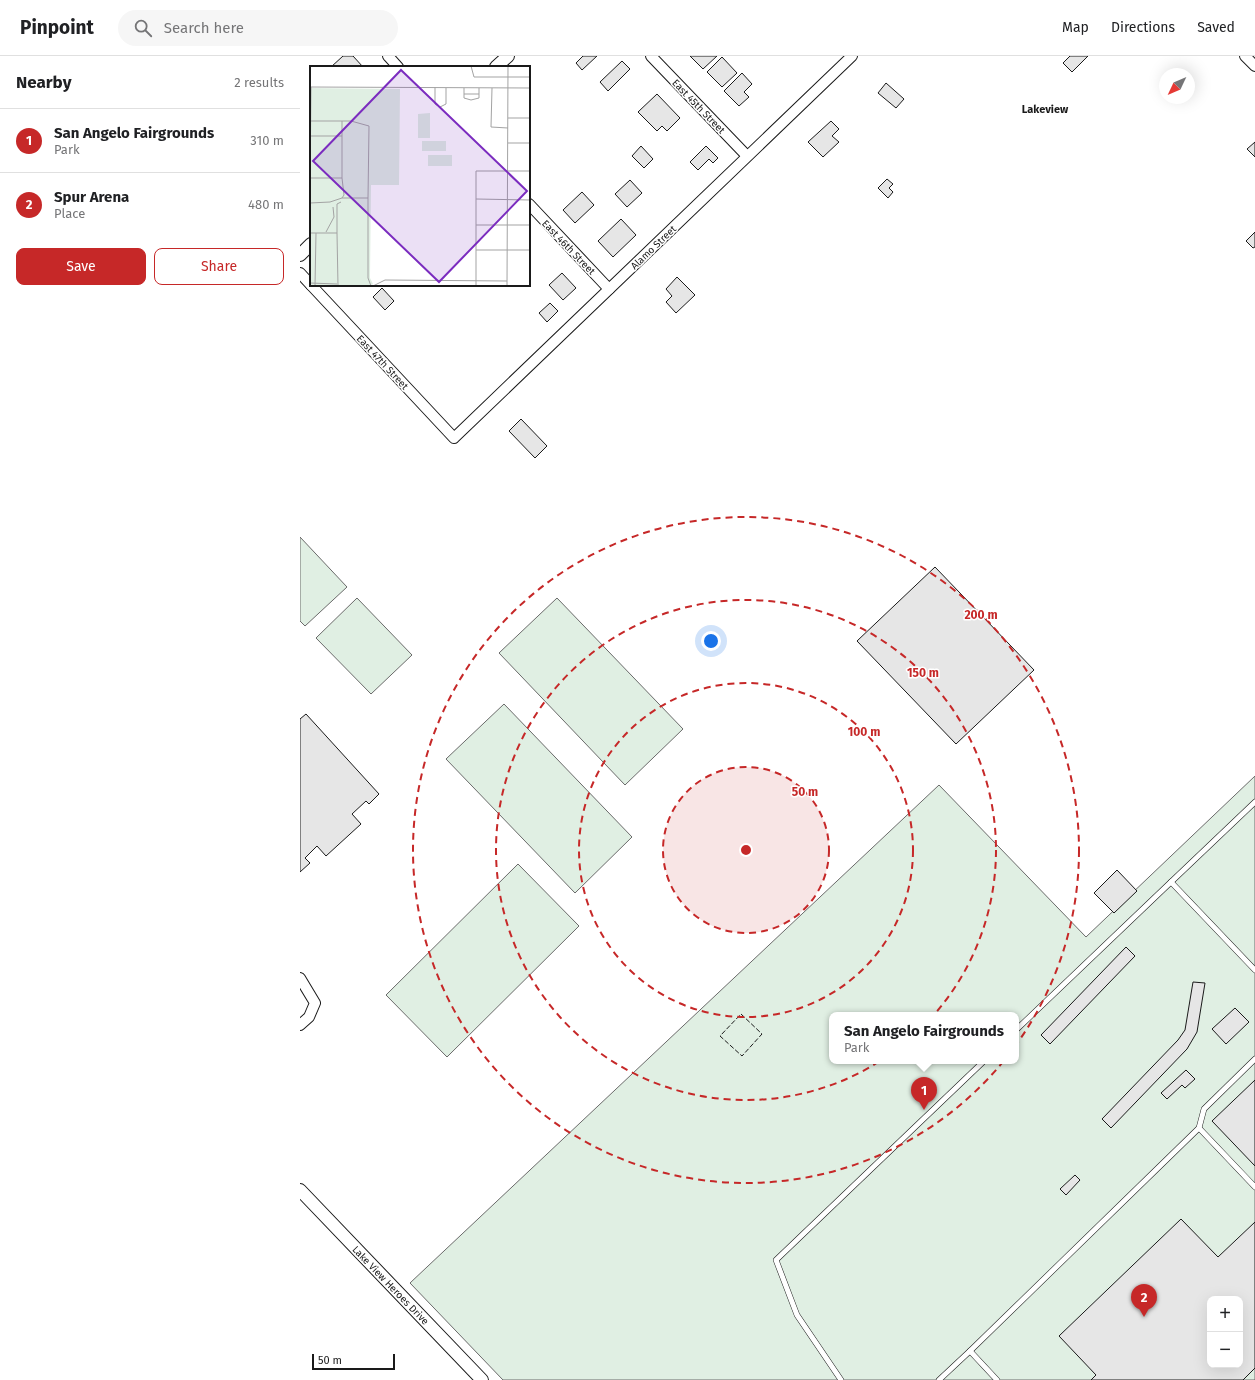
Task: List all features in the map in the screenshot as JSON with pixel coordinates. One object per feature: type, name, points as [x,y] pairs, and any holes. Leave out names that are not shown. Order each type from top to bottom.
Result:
[{"type":"street","points":[[388,56],[397,66]]},
{"type":"street","points":[[497,66],[508,56]]},
{"type":"street","name":"East 45th Street","points":[[651,56],[747,156]]},
{"type":"street","name":"Alamo Street","points":[[454,438],[852,56]]},
{"type":"street","points":[[1245,56],[1255,66]]},
{"type":"street","name":"East 46th Street","points":[[530,205],[610,289]]},
{"type":"street","points":[[300,255],[310,245]]},
{"type":"street","name":"East 47th Street","points":[[300,273],[310,284]]},
{"type":"street","name":"East 47th Street","points":[[312,286],[454,438]]},
{"type":"street","points":[[300,978],[315,1003],[309,1017],[300,1025]]},
{"type":"street","name":"Lake View Heroes Drive","points":[[300,1190],[482,1380]]},
{"type":"lane","points":[[1019,1027],[1255,802]]},
{"type":"lane","points":[[1171,882],[1255,970]]},
{"type":"lane","points":[[938,1380],[970,1351],[1199,1128],[1204,1109],[1255,1059]]},
{"type":"lane","points":[[841,1380],[797,1315],[776,1260],[981,1064]]},
{"type":"lane","points":[[1199,1128],[1255,1187]]},
{"type":"lane","points":[[970,1351],[997,1380]]},
{"type":"green space","points":[[300,537],[347,587],[305,626],[300,621]]},
{"type":"green space","points":[[357,598],[412,655],[371,694],[316,638]]},
{"type":"green space","points":[[557,598],[683,729],[625,785],[499,653]]},
{"type":"green space","points":[[504,704],[632,837],[575,893],[446,759]]},
{"type":"green space","points":[[1255,776],[1255,1380],[503,1380],[410,1283],[939,785],[1086,937]]},
{"type":"green space","points":[[518,864],[579,926],[447,1057],[386,995]]},
{"type":"building","points":[[343,56],[353,56],[362,66],[332,66]]},
{"type":"building","points":[[583,56],[597,56],[582,70],[576,63]]},
{"type":"building","points":[[690,56],[717,56],[703,69]]},
{"type":"building","points":[[1070,56],[1088,56],[1072,72],[1063,63]]},
{"type":"building","points":[[722,57],[737,73],[722,87],[707,72]]},
{"type":"building","points":[[622,61],[630,69],[608,91],[600,82]]},
{"type":"building","points":[[742,73],[752,84],[744,92],[749,97],[739,106],[724,91]]},
{"type":"building","points":[[886,83],[904,99],[896,108],[878,93]]},
{"type":"building","points":[[657,94],[680,118],[667,131],[662,126],[657,131],[638,112]]},
{"type":"building","points":[[831,121],[839,129],[832,136],[839,142],[823,157],[808,142]]},
{"type":"building","points":[[1255,142],[1255,157],[1247,149]]},
{"type":"building","points":[[641,146],[653,159],[644,168],[632,156]]},
{"type":"building","points":[[706,146],[718,158],[713,163],[709,159],[698,170],[690,162]]},
{"type":"building","points":[[887,179],[893,184],[889,188],[893,192],[888,198],[878,188]]},
{"type":"building","points":[[630,180],[642,193],[627,207],[615,194]]},
{"type":"building","points":[[582,192],[594,205],[575,223],[563,210]]},
{"type":"building","points":[[621,219],[636,235],[613,257],[598,241]]},
{"type":"building","points":[[1255,232],[1255,247],[1253,248],[1246,241]]},
{"type":"building","points":[[562,273],[576,288],[563,300],[549,285]]},
{"type":"building","points":[[677,277],[695,295],[676,313],[666,302],[672,296],[666,289]]},
{"type":"building","points":[[382,288],[394,301],[385,310],[373,297]]},
{"type":"building","points":[[550,303],[558,311],[547,322],[539,313]]},
{"type":"building","points":[[521,419],[547,446],[535,458],[509,431]]},
{"type":"building","points":[[935,567],[1034,670],[956,744],[857,641]]},
{"type":"building","points":[[306,714],[379,794],[369,804],[366,801],[352,814],[361,824],[326,856],[317,846],[305,858],[310,863],[300,872],[300,719]]},
{"type":"building","points":[[1117,870],[1137,891],[1114,913],[1094,893]]},
{"type":"building","points":[[1126,947],[1135,956],[1050,1044],[1041,1035]]},
{"type":"building","points":[[1193,982],[1205,983],[1197,1032],[1187,1049],[1111,1128],[1102,1119],[1178,1040],[1185,1030]]},
{"type":"building","points":[[1235,1008],[1249,1022],[1226,1044],[1212,1029]]},
{"type":"building","points":[[1186,1070],[1195,1079],[1185,1088],[1182,1085],[1167,1099],[1161,1093]]},
{"type":"building","points":[[1255,1080],[1255,1166],[1212,1121]]},
{"type":"building","points":[[1075,1175],[1080,1180],[1066,1195],[1060,1189]]},
{"type":"building","points":[[1181,1219],[1218,1257],[1255,1222],[1255,1368],[1243,1380],[1091,1380],[1096,1375],[1059,1336]]},
{"type":"fence","points":[[741,1014],[762,1034],[742,1056],[720,1036],[741,1014]]},
{"type":"place","name":"San Angelo Fairgrounds","points":[[924,1110]]},
{"type":"place","name":"Spur Arena","points":[[1144,1317]]},
{"type":"district","name":"Lakeview","points":[[1045,109]]}]
